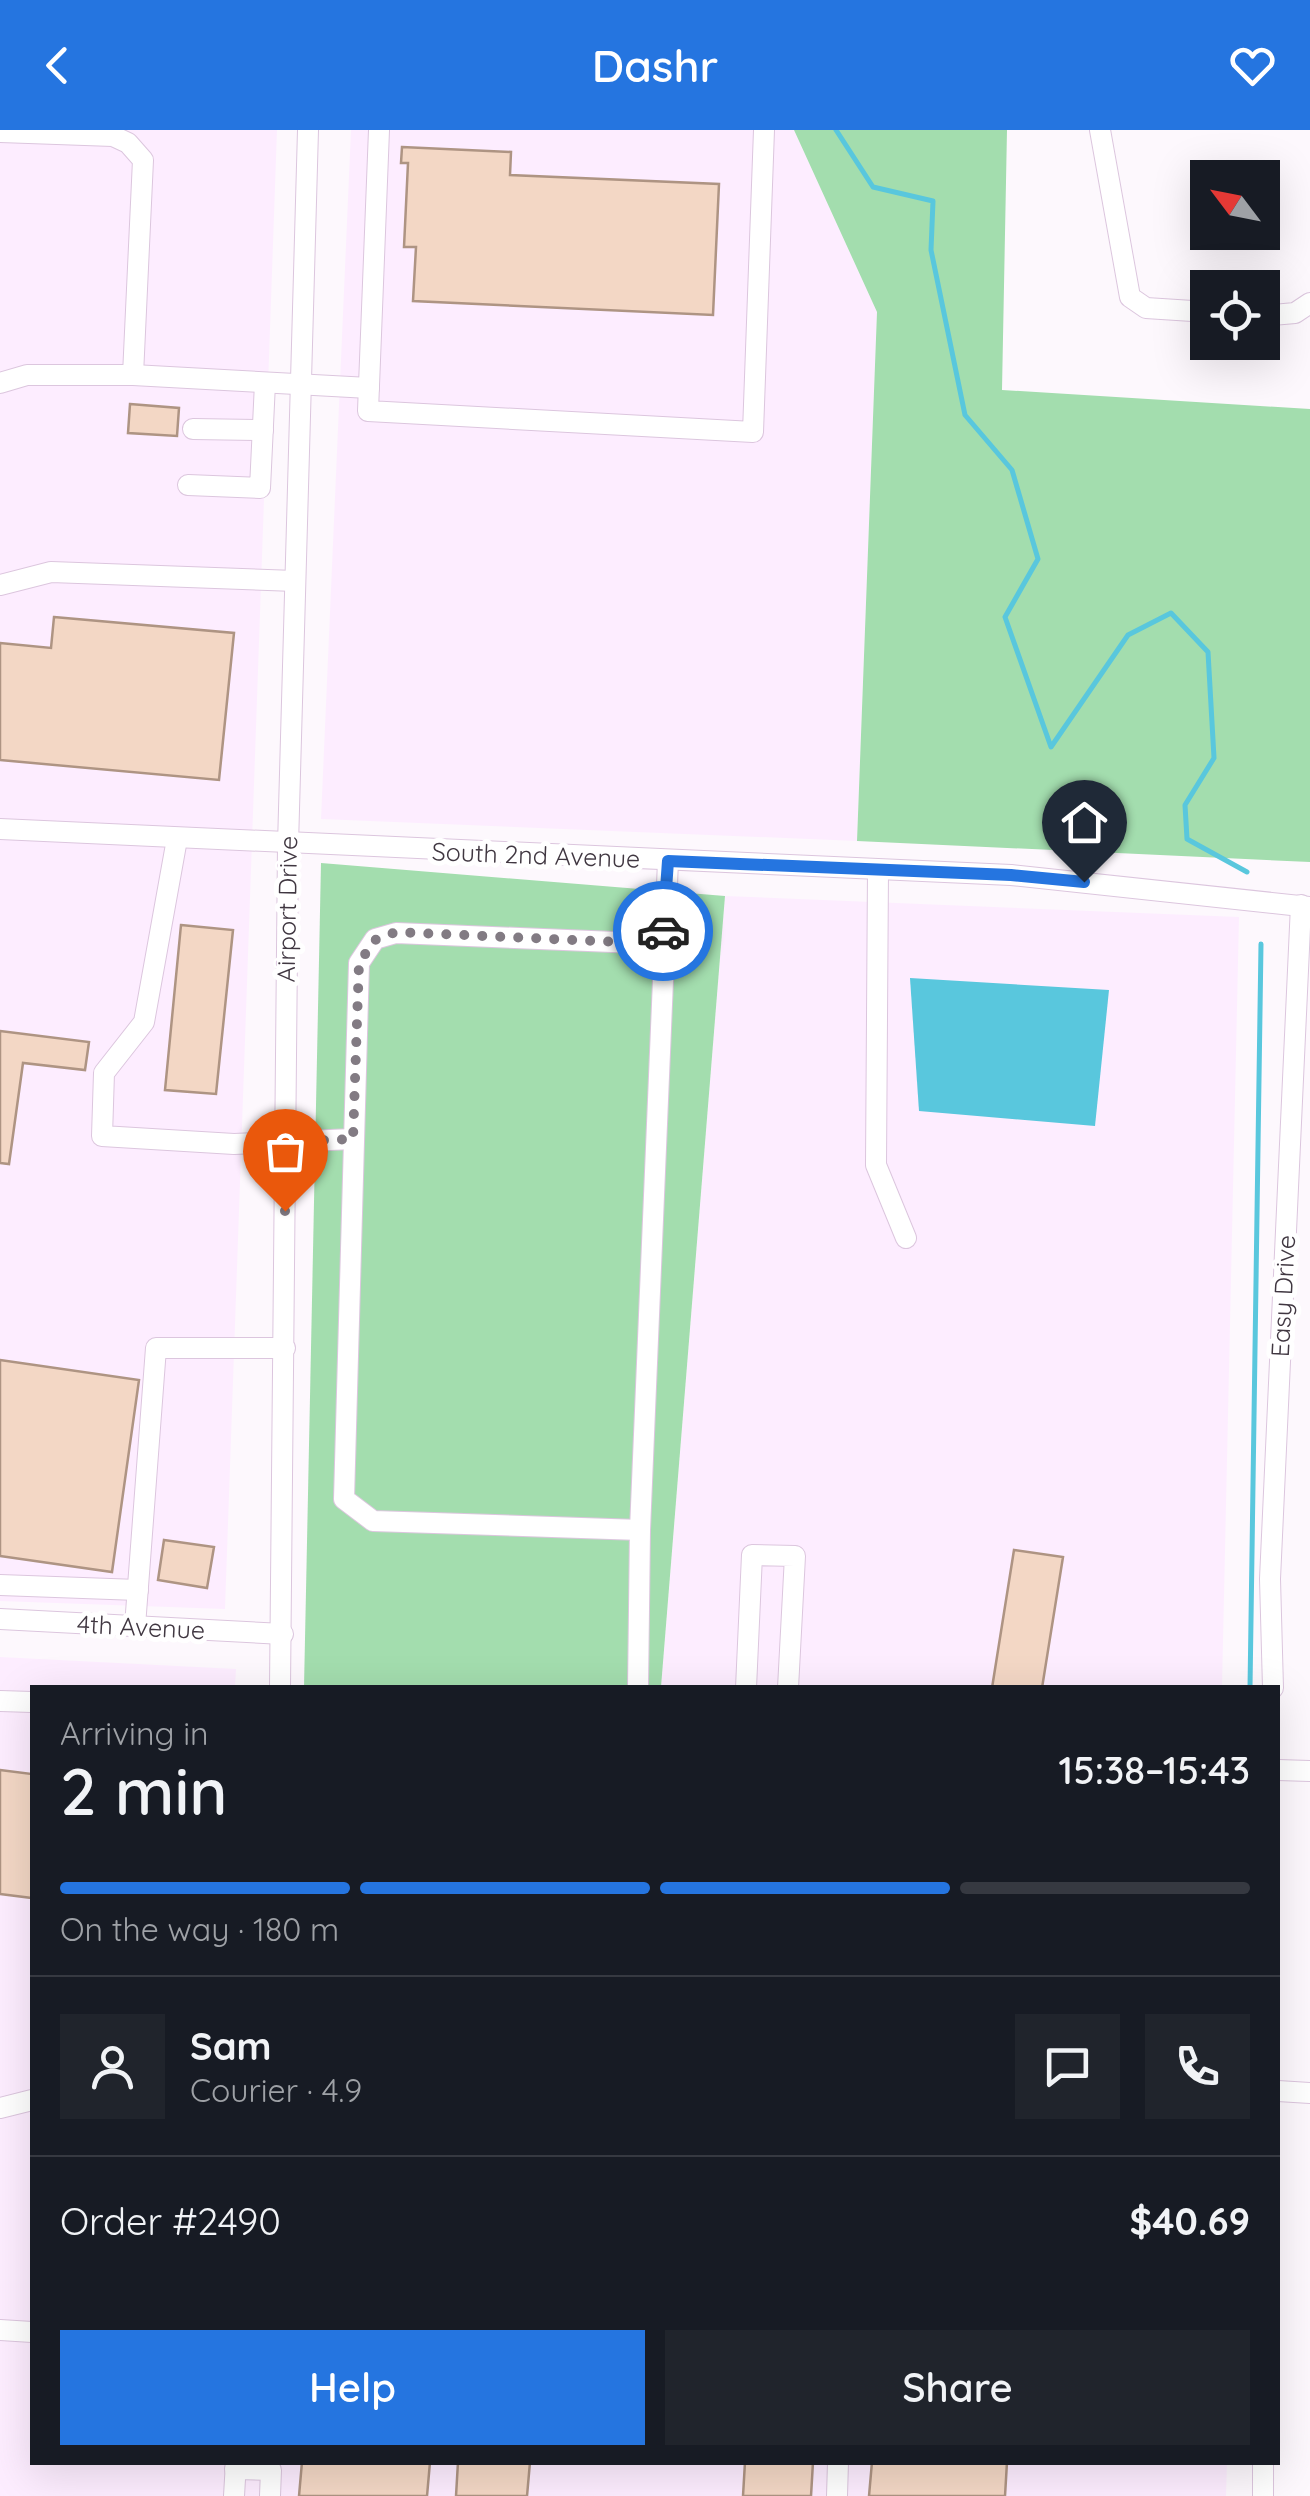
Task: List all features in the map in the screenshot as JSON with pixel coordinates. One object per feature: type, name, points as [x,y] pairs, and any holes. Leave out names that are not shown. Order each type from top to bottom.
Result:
[{"type":"street","name":"Airport Drive","points":[[280,1685],[288,845],[308,130]]},
{"type":"street","points":[[379,130],[368,411],[752,432],[764,130]]},
{"type":"street","points":[[1100,130],[1130,297],[1146,308],[1190,311]]},
{"type":"street","points":[[0,132],[114,136],[128,143],[143,160],[133,375]]},
{"type":"street","points":[[1280,315],[1294,314],[1310,303]]},
{"type":"street","points":[[0,383],[27,375],[133,375],[369,388]]},
{"type":"street","points":[[188,484],[260,488],[265,383]]},
{"type":"street","points":[[193,430],[263,430]]},
{"type":"street","points":[[0,585],[51,572],[296,581]]},
{"type":"street","name":"South 2nd Avenue","points":[[0,829],[1011,875],[1306,906]]},
{"type":"street","points":[[176,839],[144,1022],[104,1074],[102,1136],[234,1144],[353,1139]]},
{"type":"street","points":[[638,1685],[640,1530],[668,861]]},
{"type":"street","points":[[878,870],[876,1166],[906,1238]]},
{"type":"street","name":"Easy Drive","points":[[1272,1685],[1270,1579],[1306,906]]},
{"type":"street","points":[[640,1530],[373,1521],[344,1499],[359,963],[375,940],[396,932],[662,944]]},
{"type":"street","points":[[135,1626],[156,1348],[285,1348]]},
{"type":"street","points":[[746,1685],[752,1554],[795,1556],[788,1685]]},
{"type":"street","points":[[0,1585],[138,1590]]},
{"type":"street","name":"4th Avenue","points":[[0,1619],[283,1634]]},
{"type":"street","points":[[0,1701],[30,1702]]},
{"type":"street","points":[[1280,1770],[1310,1771]]},
{"type":"street","points":[[1280,2090],[1310,2093]]},
{"type":"street","points":[[0,2108],[30,2100]]},
{"type":"street","points":[[0,2330],[30,2332]]},
{"type":"street","points":[[837,2496],[838,2465]]},
{"type":"street","points":[[1263,2496],[1264,2465]]},
{"type":"street","points":[[234,2496],[236,2466],[271,2466],[270,2496]]},
{"type":"shaded area","points":[[0,130],[277,130],[225,1609],[0,1601]]},
{"type":"shaded area","points":[[351,130],[794,130],[877,312],[857,841],[321,819]]},
{"type":"shaded area","points":[[725,896],[1239,917],[1222,1685],[661,1685]]},
{"type":"shaded area","points":[[0,1657],[236,1669],[235,1685],[30,1685],[30,2465],[1227,2465],[1226,2496],[0,2496]]},
{"type":"green space","points":[[794,130],[1007,130],[1002,390],[1310,409],[1310,862],[857,841],[877,312]]},
{"type":"green space","points":[[321,863],[725,896],[661,1685],[304,1685]]},
{"type":"water","points":[[910,978],[1109,990],[1095,1126],[919,1111]]},
{"type":"building","points":[[402,147],[511,152],[510,175],[719,184],[713,315],[413,301],[416,247],[404,247],[408,163],[401,163]]},
{"type":"building","points":[[130,404],[179,408],[177,436],[128,433]]},
{"type":"building","points":[[54,617],[234,633],[219,780],[0,760],[0,643],[51,648]]},
{"type":"building","points":[[181,925],[233,930],[216,1094],[165,1090]]},
{"type":"building","points":[[0,1031],[89,1042],[85,1070],[23,1063],[9,1164],[0,1163]]},
{"type":"building","points":[[0,1360],[139,1380],[112,1572],[0,1556]]},
{"type":"building","points":[[164,1540],[214,1547],[207,1588],[158,1580]]},
{"type":"building","points":[[1014,1550],[1063,1557],[1042,1685],[992,1685]]},
{"type":"building","points":[[0,1770],[30,1774],[30,1898],[0,1894]]},
{"type":"building","points":[[302,2465],[430,2465],[427,2496],[299,2496]]},
{"type":"building","points":[[458,2465],[530,2465],[527,2496],[456,2496]]},
{"type":"building","points":[[745,2465],[813,2465],[811,2496],[743,2496]]},
{"type":"building","points":[[872,2465],[1007,2465],[1005,2496],[869,2496]]},
{"type":"waterway","points":[[836,130],[873,187],[933,201],[931,250],[965,415],[1012,470],[1038,559],[1005,617],[1051,747],[1128,635],[1171,613],[1208,652],[1214,758],[1185,805],[1187,839],[1247,872]]},
{"type":"waterway","points":[[1250,1685],[1261,944]]},
{"type":"way so far","points":[[285,1211],[285,1142],[353,1139],[359,963],[375,940],[396,932],[662,944],[663,931]]},
{"type":"route","points":[[663,931],[668,861],[1011,875],[1084,882]]}]
